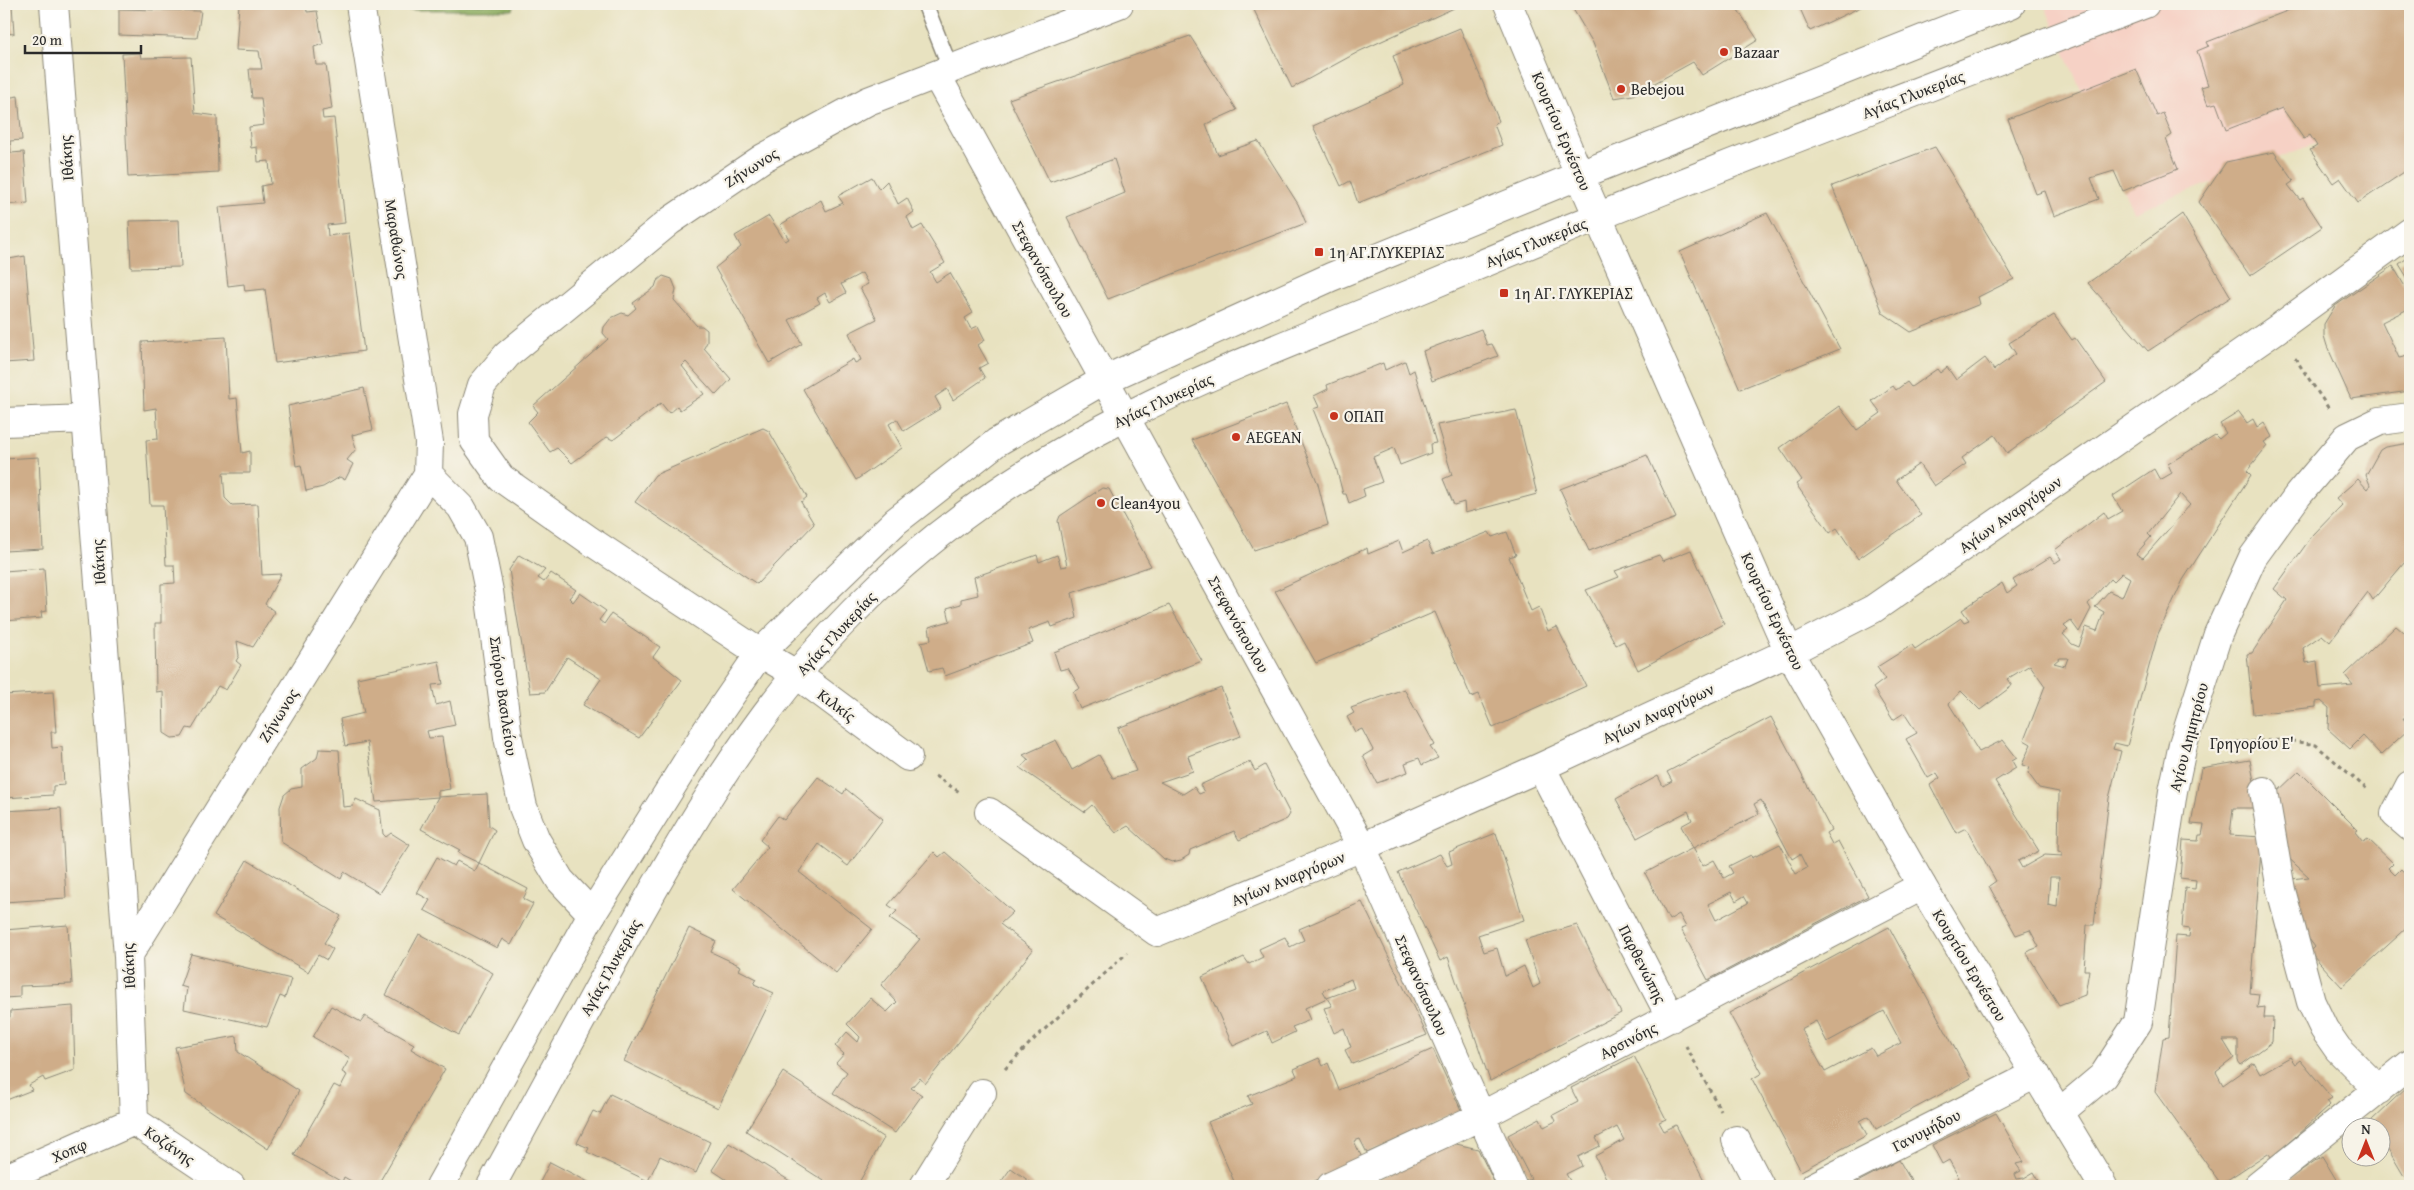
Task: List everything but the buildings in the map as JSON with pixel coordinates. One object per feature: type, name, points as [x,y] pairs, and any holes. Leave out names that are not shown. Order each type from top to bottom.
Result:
[{"type":"street","name":"Ιθάκης","points":[[54,4],[128,956],[134,1120]]},
{"type":"street","name":"Μαραθώνος","points":[[360,4],[429,442],[428,474]]},
{"type":"street","name":"Ζήνωνος","points":[[474,440],[473,414],[482,385],[507,355],[670,221],[763,158],[868,101],[1119,4]]},
{"type":"street","name":"Κουρτίου Ερνέστου","points":[[1508,4],[1580,175],[1789,652],[1922,886],[2060,1113],[2102,1186]]},
{"type":"street","points":[[440,1186],[592,914],[707,730],[760,653],[896,521],[996,442],[1104,380],[1331,277],[1580,175],[2011,4]]},
{"type":"street","name":"Αγίας Γλυκερίας","points":[[490,1186],[665,867],[734,759],[796,674],[852,612],[935,536],[1043,464],[1125,417],[1178,391],[1491,259],[2145,4]]},
{"type":"street","name":"Στεφανόπουλου","points":[[944,73],[1104,380],[1362,847],[1479,1117],[1512,1186]]},
{"type":"street","name":"Αγίων Αναργύρων","points":[[1157,932],[1362,847],[1541,767],[1789,652],[1872,609],[2277,329],[2410,232]]},
{"type":"street","name":"Αγίου Δημητρίου","points":[[2060,1113],[2103,1076],[2138,1022],[2173,791],[2183,744],[2218,634],[2253,557],[2298,495],[2347,437],[2380,421],[2410,417]]},
{"type":"street","points":[[4,422],[86,419]]},
{"type":"street","name":"Κιλκίς","points":[[474,440],[501,478],[589,540],[760,653],[796,674],[908,757]]},
{"type":"street","name":"Σπύρου Βασιλείου","points":[[428,474],[461,507],[478,537],[489,591],[508,737],[524,806],[536,840],[560,880],[592,914]]},
{"type":"street","name":"Ζήνωνος","points":[[128,956],[428,474]]},
{"type":"street","name":"Παρθενώπης","points":[[1541,767],[1671,1018]]},
{"type":"street","points":[[2403,820],[2410,786]]},
{"type":"street","points":[[2264,791],[2281,890],[2311,1002],[2324,1029],[2338,1049],[2379,1090]]},
{"type":"street","points":[[989,812],[1157,932]]},
{"type":"street","name":"Αρσινόης","points":[[1331,1186],[1479,1117],[1922,886]]},
{"type":"street","points":[[2258,1186],[2410,1064]]},
{"type":"street","name":"Γανυμήδου","points":[[1815,1186],[2036,1074]]},
{"type":"street","points":[[924,1186],[982,1093]]},
{"type":"street","name":"Χοπφ","points":[[4,1179],[134,1120]]},
{"type":"street","name":"Κοζάνης","points":[[134,1120],[231,1186]]},
{"type":"street","points":[[1736,1140],[1760,1186]]},
{"type":"lane","name":"Στεφανόπουλου","points":[[925,4],[944,73]]},
{"type":"path","points":[[2277,329],[2347,437]]},
{"type":"path","name":"Γρηγορίου Ε'","points":[[2183,744],[2286,740],[2316,745],[2403,820]]},
{"type":"path","points":[[908,757],[989,812]]},
{"type":"path","points":[[982,1093],[1031,1042],[1122,957],[1157,932]]},
{"type":"path","name":"Παρθενώπης","points":[[1671,1018],[1736,1140]]},
{"type":"shaded area","points":[[2044,4],[2410,4],[2410,108],[2133,212]]},
{"type":"green space","points":[[374,4],[515,4],[513,10],[375,10]]},
{"type":"place","name":"Bazaar","points":[[1724,52]]},
{"type":"place","name":"Bebejou","points":[[1621,89]]},
{"type":"place","name":"1η ΑΓ.ΓΛΥΚΕΡΙΑΣ","points":[[1319,252]]},
{"type":"place","name":"1η ΑΓ. ΓΛΥΚΕΡΙΑΣ","points":[[1504,293]]},
{"type":"place","name":"ΟΠΑΠ","points":[[1334,416]]},
{"type":"place","name":"AEGEAN","points":[[1236,437]]},
{"type":"place","name":"Clean4you","points":[[1101,503]]}]
